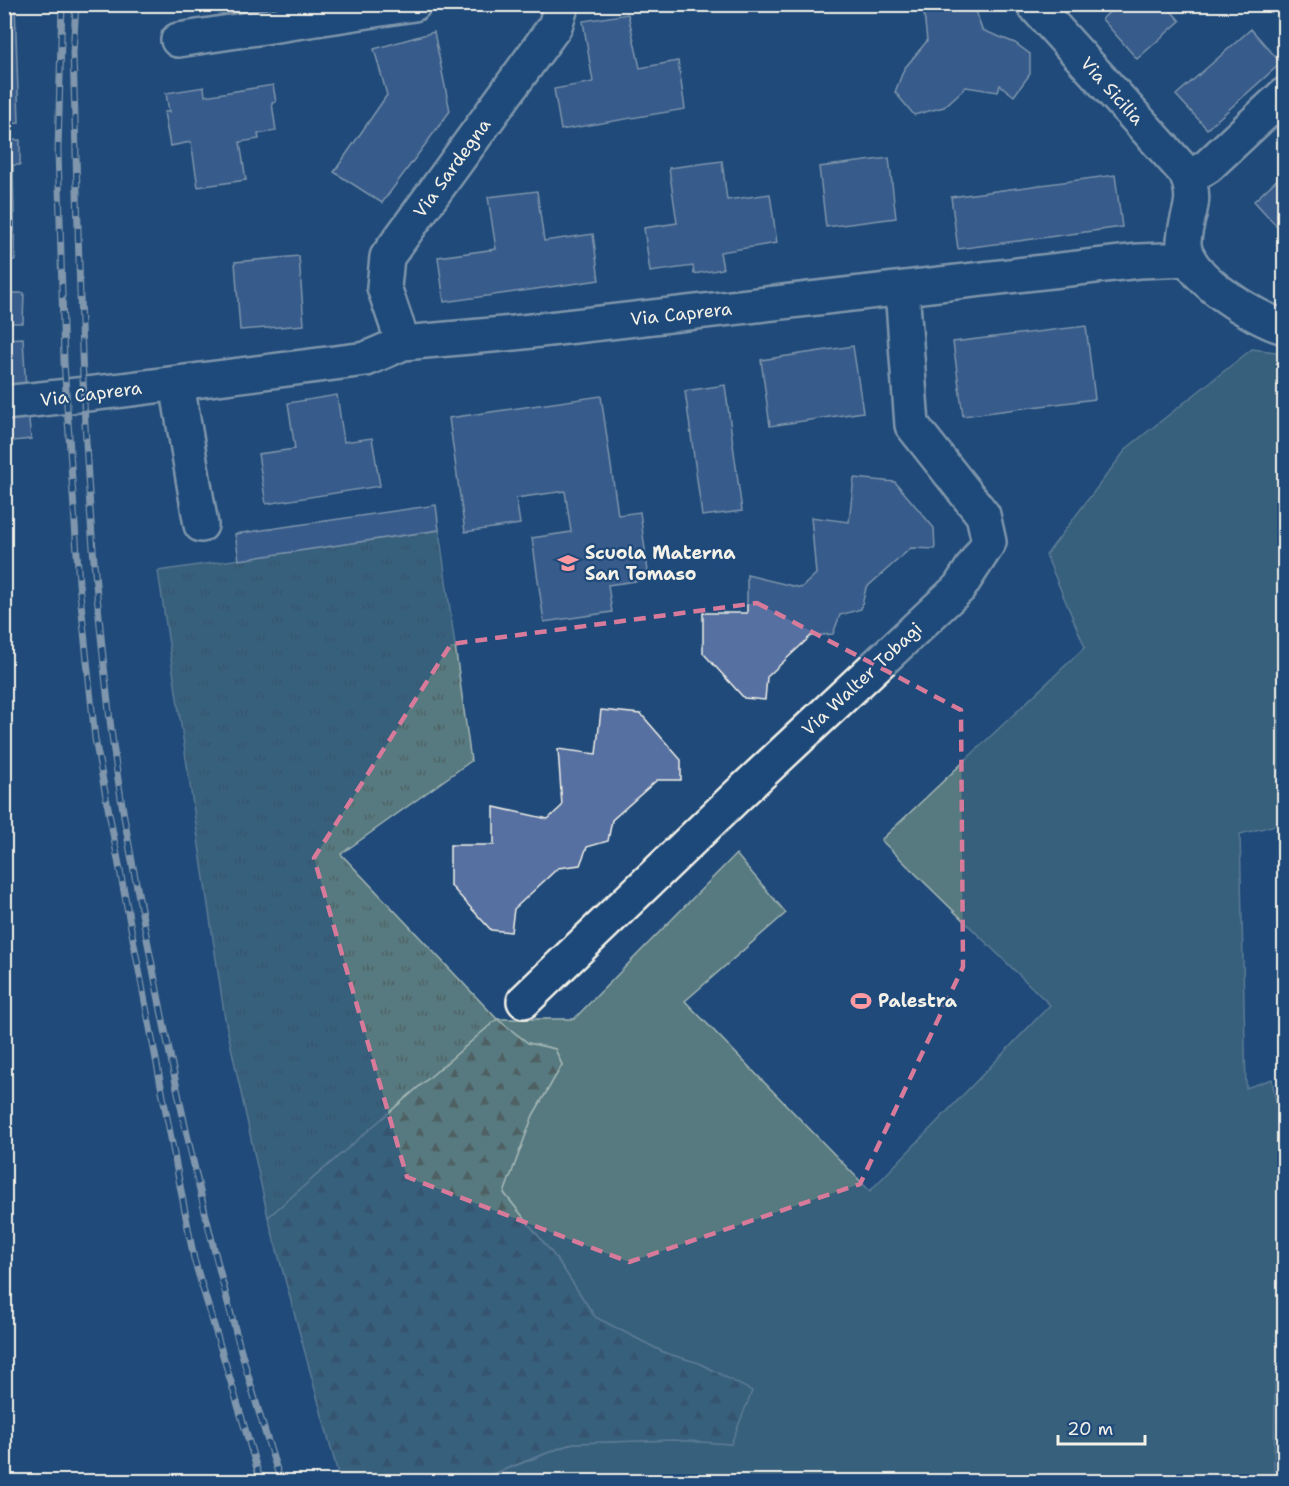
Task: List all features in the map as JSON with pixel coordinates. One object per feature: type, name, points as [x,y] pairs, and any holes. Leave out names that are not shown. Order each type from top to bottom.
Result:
[{"type":"street","points":[[178,40],[414,4]]},
{"type":"street","name":"Via Sardegna","points":[[402,343],[384,287],[387,257],[555,26],[562,4]]},
{"type":"street","name":"Via Sicilia","points":[[1033,4],[1186,173],[1188,179]]},
{"type":"street","points":[[1284,95],[1208,166],[1188,179],[1193,193],[1184,242],[1189,259],[1210,283],[1235,304],[1268,323],[1284,327]]},
{"type":"street","name":"Via Caprera","points":[[4,403],[177,384],[366,359],[402,343],[514,333],[1139,261],[1189,259]]},
{"type":"street","name":"Via Walter Tobagi","points":[[524,1000],[959,588],[989,542],[983,515],[912,425],[902,289]]},
{"type":"street","points":[[177,384],[201,525]]},
{"type":"highlighted area","points":[[757,603],[961,710],[963,967],[860,1184],[629,1262],[407,1177],[314,858],[451,644]]},
{"type":"green space","points":[[1252,349],[1284,353],[1284,823],[1240,834],[1246,1088],[1272,1079],[1284,1150],[1284,1371],[1275,1382],[1274,1481],[474,1482],[573,1443],[673,1440],[731,1444],[699,1363],[665,1353],[595,1317],[559,1262],[504,1193],[533,1115],[562,1065],[555,1049],[528,1043],[497,1019],[574,1019],[736,854],[786,913],[685,1001],[870,1191],[1050,1005],[881,840],[1085,647],[1046,555],[1127,448]]},
{"type":"green space","points":[[439,530],[471,761],[341,854],[497,1019],[268,1217],[225,1019],[158,571]]},
{"type":"green space","points":[[497,1019],[528,1043],[555,1049],[562,1065],[533,1115],[504,1193],[559,1262],[595,1317],[665,1353],[699,1363],[752,1391],[731,1444],[673,1440],[573,1443],[474,1481],[340,1481],[268,1217]]},
{"type":"building","points":[[4,4],[15,4],[19,123],[4,124]]},
{"type":"building","points":[[923,4],[974,4],[982,30],[1015,43],[1030,54],[1030,74],[1014,96],[1000,85],[998,92],[966,87],[944,107],[914,115],[895,92],[904,69],[927,41]]},
{"type":"building","points":[[1118,4],[1165,4],[1180,21],[1137,59],[1102,19]]},
{"type":"building","points":[[628,14],[640,68],[678,61],[685,109],[561,130],[554,89],[593,82],[583,21]]},
{"type":"building","points":[[1251,29],[1281,63],[1207,129],[1176,95]]},
{"type":"building","points":[[434,32],[450,111],[382,203],[334,172],[387,95],[374,49]]},
{"type":"building","points":[[273,85],[276,102],[272,103],[276,131],[258,134],[259,139],[240,142],[246,180],[198,187],[191,142],[170,146],[164,112],[169,112],[166,93],[204,87],[205,96]]},
{"type":"building","points":[[4,140],[20,140],[20,165],[13,165],[15,260],[4,260]]},
{"type":"building","points":[[889,158],[896,218],[826,227],[819,167]]},
{"type":"building","points":[[722,161],[727,200],[770,194],[777,243],[720,252],[723,269],[694,274],[693,266],[650,272],[644,228],[677,223],[669,168]]},
{"type":"building","points":[[1284,173],[1284,234],[1254,201]]},
{"type":"building","points":[[1115,175],[1122,227],[958,249],[951,197]]},
{"type":"building","points":[[537,191],[544,241],[593,234],[599,280],[444,302],[438,257],[496,249],[488,197]]},
{"type":"building","points":[[299,256],[304,325],[240,330],[235,262]]},
{"type":"building","points":[[6,293],[24,293],[23,323],[6,323]]},
{"type":"building","points":[[1086,326],[1095,399],[963,416],[953,342]]},
{"type":"building","points":[[23,338],[26,390],[4,392],[4,339]]},
{"type":"building","points":[[853,346],[863,412],[770,426],[761,360]]},
{"type":"building","points":[[725,385],[742,511],[702,516],[685,391]]},
{"type":"building","points":[[337,395],[344,442],[372,438],[380,486],[266,504],[258,454],[295,449],[288,403]]},
{"type":"building","points":[[601,396],[618,515],[640,512],[649,579],[608,585],[612,612],[544,622],[532,538],[571,532],[565,491],[516,498],[520,524],[465,532],[449,418]]},
{"type":"building","points":[[28,412],[31,439],[4,442],[4,414]]},
{"type":"building","points":[[854,478],[895,482],[934,528],[935,549],[911,548],[866,588],[861,609],[840,615],[833,634],[811,636],[767,677],[765,700],[744,698],[703,653],[703,613],[747,613],[747,575],[801,588],[816,574],[811,517],[849,522]]},
{"type":"building","points":[[436,505],[439,530],[239,560],[235,534]]},
{"type":"building","points":[[601,710],[641,714],[681,760],[681,780],[657,780],[612,820],[608,841],[587,847],[580,865],[558,868],[514,909],[511,932],[491,930],[450,885],[450,845],[494,845],[494,807],[548,819],[562,806],[558,749],[596,754]]},
{"type":"railway","points":[[62,4],[58,150],[64,362],[79,583],[95,739],[194,1259],[261,1482]]},
{"type":"railway","points":[[76,4],[73,53],[86,452],[96,584],[113,744],[122,807],[140,901],[197,1179],[227,1301],[281,1482]]},
{"type":"place","name":"Scuola Materna San Tomaso","points":[[568,563]]},
{"type":"place","name":"Palestra","points":[[861,1001]]}]
